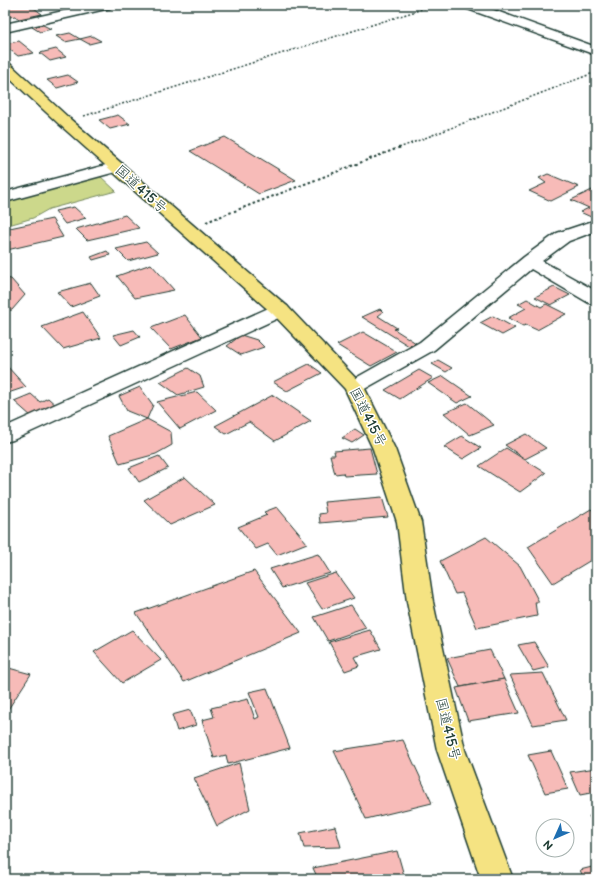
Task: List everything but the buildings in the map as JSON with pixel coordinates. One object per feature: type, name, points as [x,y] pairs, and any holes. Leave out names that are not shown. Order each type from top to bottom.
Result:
[{"type":"highway","name":"国道415号","points":[[6,68],[65,122],[280,310],[354,386],[384,449],[409,522],[420,602],[451,750],[497,879]]},
{"type":"street","points":[[5,28],[106,5]]},
{"type":"street","points":[[469,5],[596,51]]},
{"type":"street","points":[[5,197],[117,167]]},
{"type":"street","points":[[354,386],[427,346],[530,261],[563,237],[596,224]]},
{"type":"street","points":[[530,261],[596,299]]},
{"type":"street","points":[[5,435],[280,310]]},
{"type":"path","points":[[65,122],[435,5]]},
{"type":"path","points":[[187,229],[596,72]]},
{"type":"green space","points":[[98,174],[116,191],[49,209],[33,218],[5,226],[5,199]]}]
